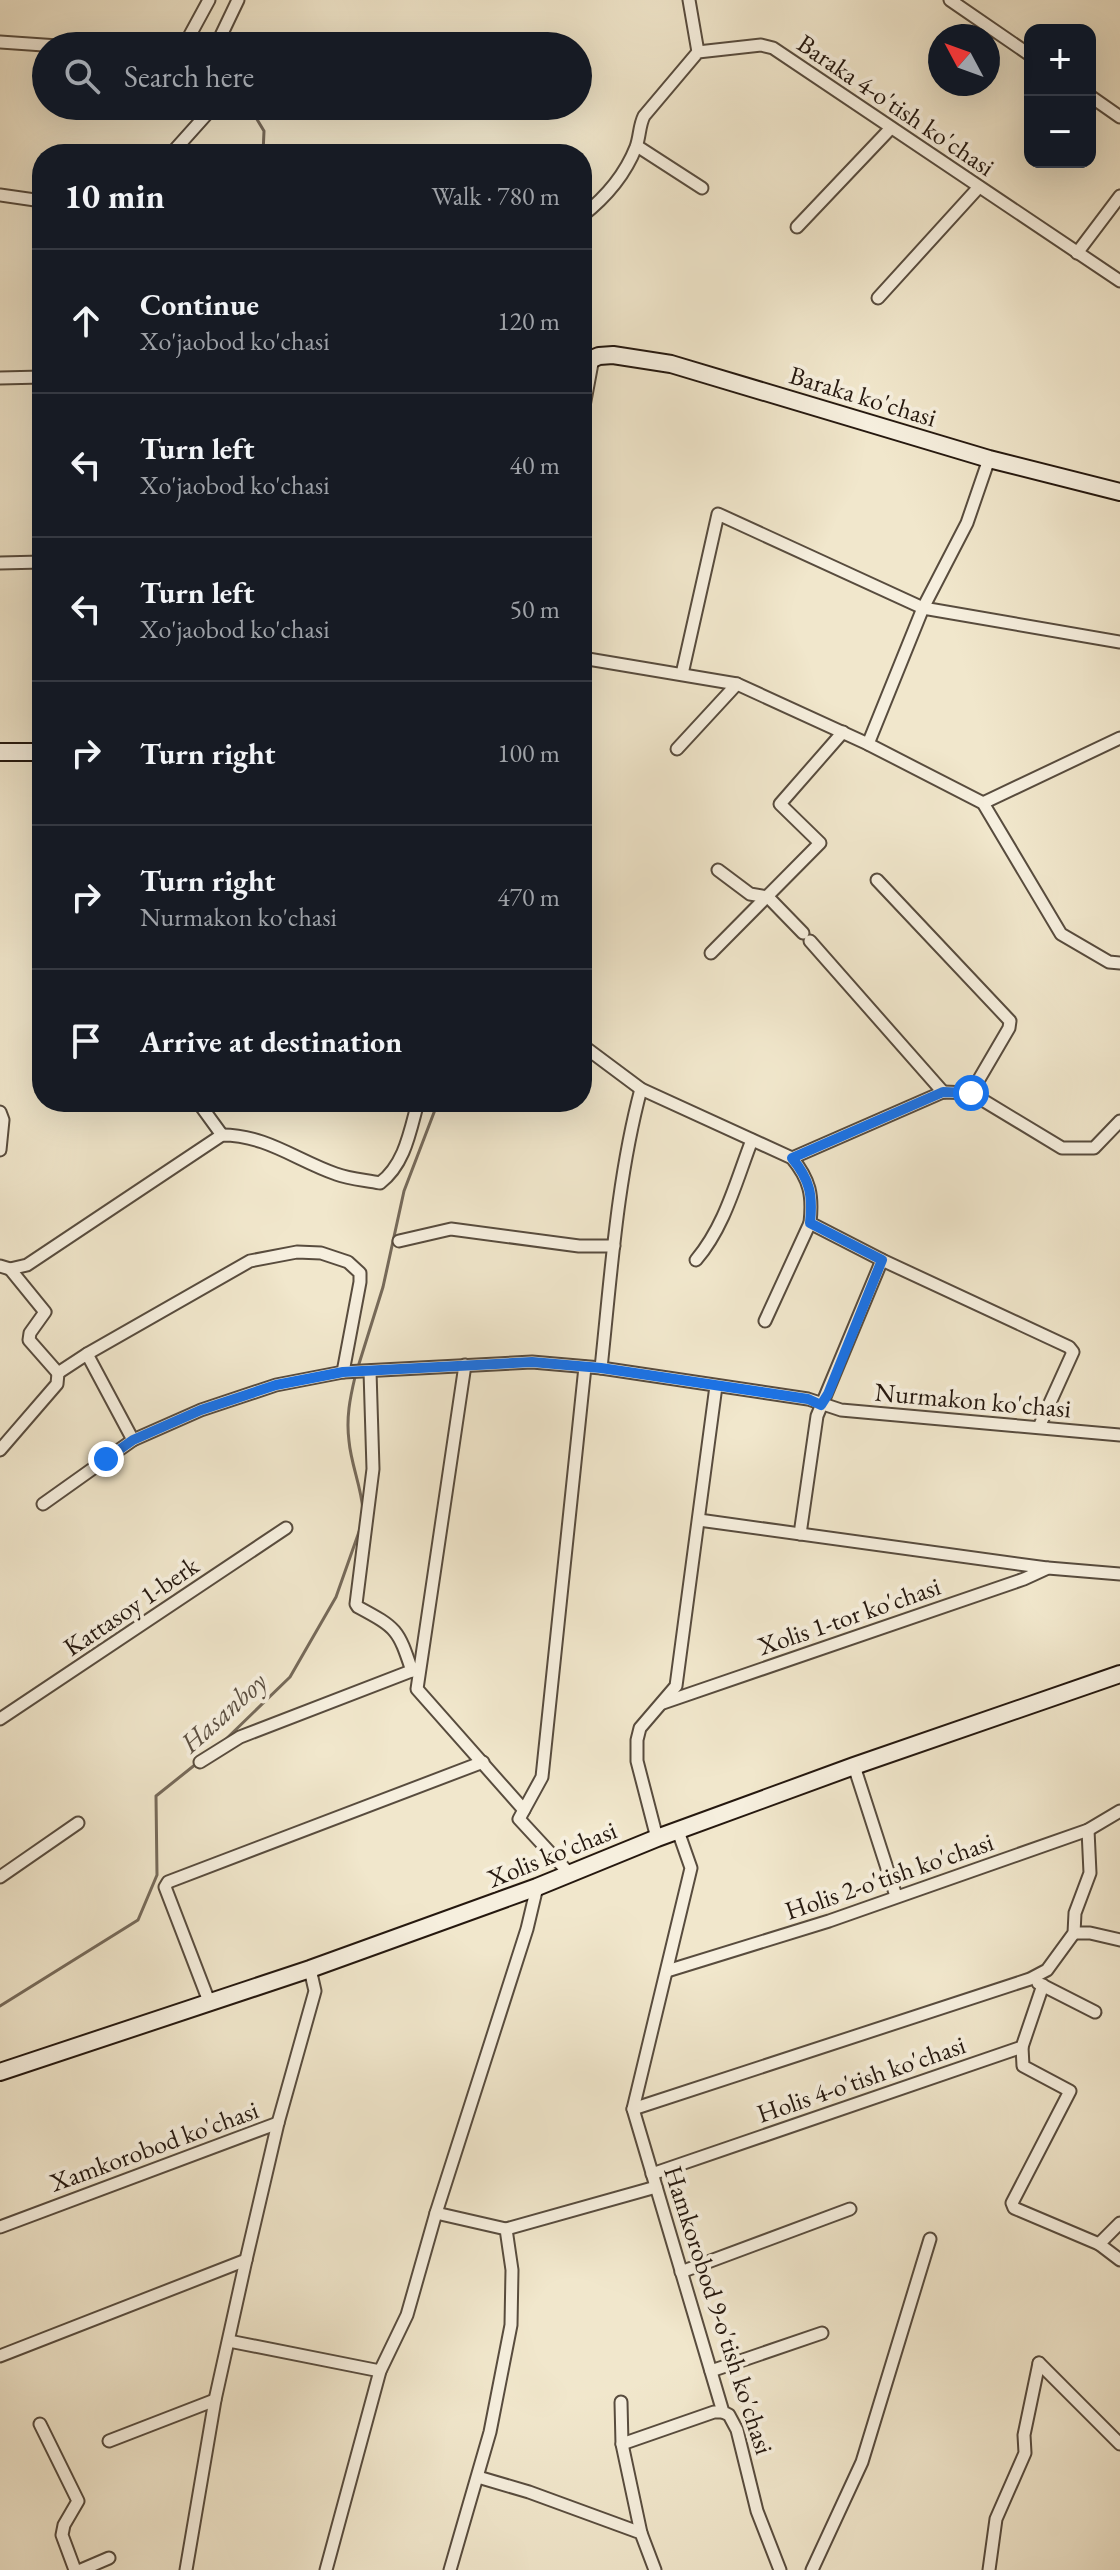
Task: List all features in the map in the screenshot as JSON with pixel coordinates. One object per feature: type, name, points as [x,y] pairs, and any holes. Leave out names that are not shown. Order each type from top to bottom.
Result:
[{"type":"street","points":[[192,32],[209,0]]},
{"type":"street","points":[[223,32],[238,0]]},
{"type":"street","points":[[592,207],[612,189],[637,146],[644,116],[698,52],[689,0]]},
{"type":"street","points":[[950,0],[1024,51]]},
{"type":"street","points":[[0,42],[32,44]]},
{"type":"street","name":"Baraka 4-o'tish ko'chasi","points":[[698,52],[761,45],[773,48],[1120,281]]},
{"type":"street","points":[[1096,100],[1120,117]]},
{"type":"street","points":[[180,144],[201,120]]},
{"type":"street","points":[[797,227],[891,128]]},
{"type":"street","points":[[637,146],[702,188]]},
{"type":"street","points":[[878,298],[979,187]]},
{"type":"street","points":[[0,195],[32,200]]},
{"type":"street","points":[[1077,253],[1120,196]]},
{"type":"street","name":"Baraka ko'chasi","points":[[592,360],[613,355],[671,364],[989,459],[1120,492]]},
{"type":"street","points":[[0,378],[32,377]]},
{"type":"street","points":[[868,744],[923,608],[967,523],[989,459]]},
{"type":"street","points":[[682,674],[718,514],[923,608],[1120,642]]},
{"type":"street","points":[[0,563],[32,562]]},
{"type":"street","points":[[592,660],[737,684],[868,744],[983,803],[1061,934],[1109,962],[1120,963]]},
{"type":"street","points":[[677,749],[737,684]]},
{"type":"street","points":[[711,953],[820,843],[780,804],[843,732]]},
{"type":"street","points":[[983,803],[1120,738]]},
{"type":"street","points":[[0,752],[32,752]]},
{"type":"street","points":[[718,870],[750,894],[768,897],[943,1092]]},
{"type":"street","points":[[877,880],[1010,1021],[1009,1028],[971,1093]]},
{"type":"street","points":[[592,1052],[641,1089],[792,1158],[804,1172],[811,1190],[810,1223],[765,1321]]},
{"type":"street","points":[[601,1368],[614,1246],[633,1116],[641,1089]]},
{"type":"street","points":[[792,1158],[943,1092],[971,1093],[1062,1148],[1094,1148],[1120,1121]]},
{"type":"street","points":[[0,1112],[3,1120],[0,1150]]},
{"type":"street","points":[[205,1112],[222,1135]]},
{"type":"street","points":[[5,1268],[27,1265],[222,1135],[243,1135],[271,1143],[337,1175],[380,1183],[391,1175],[402,1158],[415,1112]]},
{"type":"street","points":[[696,1260],[721,1223],[752,1140]]},
{"type":"street","points":[[810,1223],[1069,1347],[1073,1352],[1039,1427]]},
{"type":"street","points":[[399,1241],[451,1229],[579,1246],[614,1246]]},
{"type":"street","points":[[58,1373],[250,1261],[297,1252],[321,1253],[348,1262],[360,1273],[343,1372]]},
{"type":"street","points":[[800,1534],[821,1405],[882,1260]]},
{"type":"street","points":[[0,1450],[57,1384],[58,1373],[29,1340],[34,1325],[43,1317],[43,1307],[5,1268]]},
{"type":"street","points":[[87,1354],[133,1440]]},
{"type":"street","name":"Nurmakon ko'chasi","points":[[43,1504],[133,1440],[201,1410],[276,1385],[343,1372],[532,1362],[601,1368],[808,1399],[841,1410],[1120,1435]]},
{"type":"street","points":[[465,1365],[416,1669],[417,1689],[524,1810]]},
{"type":"street","points":[[568,1872],[519,1820],[542,1777],[585,1367]]},
{"type":"street","points":[[370,1371],[373,1469],[356,1604],[398,1633],[416,1669]]},
{"type":"street","points":[[657,1838],[637,1761],[637,1740],[640,1728],[676,1686],[716,1386]]},
{"type":"street","name":"Xolis 1-tor ko'chasi","points":[[699,1520],[1048,1568],[1120,1574]]},
{"type":"street","name":"Kattasoy 1-berk","points":[[0,1719],[286,1528]]},
{"type":"street","name":"Xolis 1-tor ko'chasi","points":[[663,1703],[1024,1579],[1048,1568]]},
{"type":"street","points":[[200,1762],[240,1737],[416,1669]]},
{"type":"street","name":"Xolis ko'chasi","points":[[0,2072],[310,1969],[537,1887],[657,1838],[854,1766],[1120,1674]]},
{"type":"street","points":[[210,2004],[165,1887],[168,1882],[483,1762]]},
{"type":"street","points":[[854,1766],[896,1896]]},
{"type":"street","name":"Holis 2-o'tish ko'chasi","points":[[667,1971],[829,1921],[1088,1830],[1120,1811]]},
{"type":"street","points":[[0,1877],[78,1823]]},
{"type":"street","points":[[633,2109],[1030,1979],[1047,1970],[1074,1933],[1075,1913],[1090,1873],[1088,1830]]},
{"type":"street","points":[[633,2109],[691,1868],[678,1831]]},
{"type":"street","points":[[326,2570],[380,2371],[407,2315],[537,1887]]},
{"type":"street","points":[[1074,1933],[1090,1933],[1120,1940]]},
{"type":"street","points":[[186,2570],[215,2400],[246,2260],[278,2123],[315,1991],[310,1969]]},
{"type":"street","points":[[1030,1979],[1095,2012]]},
{"type":"street","points":[[1043,1985],[1022,2047],[1023,2066],[1070,2091],[1012,2203],[1014,2208],[1099,2244],[1120,2260]]},
{"type":"street","name":"Holis 4-o'tish ko'chasi","points":[[652,2174],[1022,2047]]},
{"type":"street","name":"Hamkorobod 9-o'tish ko'chasi","points":[[633,2109],[723,2412],[729,2415],[737,2430],[757,2511],[780,2570]]},
{"type":"street","name":"Xamkorobod ko'chasi","points":[[0,2227],[278,2123]]},
{"type":"street","points":[[436,2213],[506,2229],[656,2187]]},
{"type":"street","points":[[681,2272],[850,2209]]},
{"type":"street","points":[[1099,2244],[1120,2223]]},
{"type":"street","points":[[450,2570],[490,2432],[511,2325],[512,2270],[506,2229]]},
{"type":"street","points":[[812,2570],[862,2462],[930,2239]]},
{"type":"street","points":[[0,2356],[246,2260]]},
{"type":"street","points":[[711,2371],[822,2333]]},
{"type":"street","points":[[229,2341],[380,2371]]},
{"type":"street","points":[[989,2570],[996,2519],[1025,2453],[1024,2435],[1039,2363],[1120,2444]]},
{"type":"street","points":[[109,2441],[215,2400]]},
{"type":"street","points":[[621,2402],[622,2444],[641,2533],[655,2570]]},
{"type":"street","points":[[622,2444],[714,2412],[723,2412]]},
{"type":"street","points":[[40,2424],[78,2501],[64,2525],[62,2535],[78,2570],[109,2558]]},
{"type":"street","points":[[478,2477],[641,2533]]},
{"type":"waterway","name":"Hasanboy","points":[[257,120],[264,131],[263,144]]},
{"type":"waterway","name":"Hasanboy","points":[[358,1367],[383,1287],[404,1191],[434,1112]]},
{"type":"waterway","name":"Hasanboy","points":[[355,1377],[348,1433],[363,1510]]},
{"type":"waterway","name":"Hasanboy","points":[[224,1741],[290,1677],[336,1597],[360,1529]]},
{"type":"waterway","name":"Hasanboy","points":[[0,2006],[138,1920],[157,1875],[156,1796],[196,1764]]},
{"type":"route","points":[[106,1459],[133,1440],[201,1410],[276,1385],[343,1372],[532,1362],[601,1368],[808,1399],[821,1405],[882,1260],[810,1223],[811,1190],[804,1172],[792,1158],[943,1092],[971,1093]]}]
